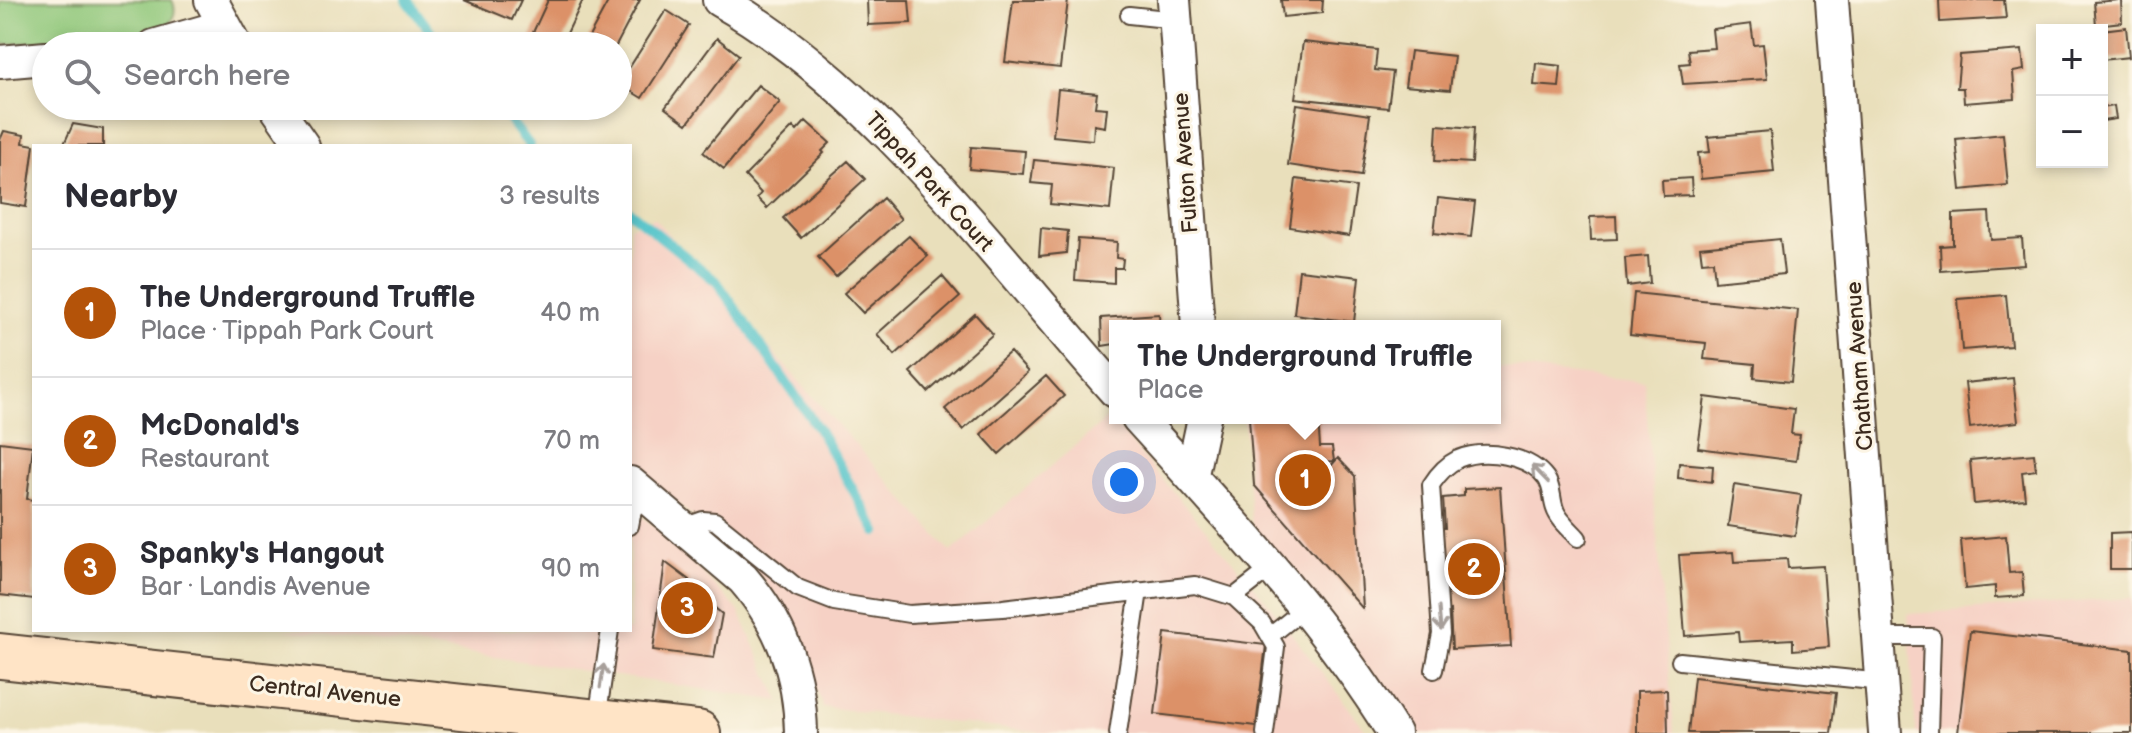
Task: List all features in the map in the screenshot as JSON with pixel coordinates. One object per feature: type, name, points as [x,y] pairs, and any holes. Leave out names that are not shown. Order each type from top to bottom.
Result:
[{"type":"main road","name":"Central Avenue","points":[[0,656],[698,733]]},
{"type":"street","name":"Tippah Park Court","points":[[719,0],[775,35],[861,107],[1109,384]]},
{"type":"street","name":"Chatham Avenue","points":[[1832,0],[1885,733]]},
{"type":"street","name":"Fulton Avenue","points":[[1175,10],[1198,320]]},
{"type":"street","points":[[199,32],[224,24]]},
{"type":"street","points":[[0,62],[32,59]]},
{"type":"street","points":[[285,120],[302,144]]},
{"type":"street","points":[[1144,424],[1192,474],[1304,609],[1367,689],[1394,733]]},
{"type":"street","points":[[1192,474],[1203,424]]},
{"type":"street","points":[[634,486],[743,579],[781,636],[800,695],[801,733]]},
{"type":"lane","points":[[1129,15],[1175,10]]},
{"type":"lane","points":[[1434,670],[1441,634],[1431,485],[1440,471],[1460,458],[1517,458],[1534,466],[1553,492],[1555,509],[1578,538]]},
{"type":"lane","points":[[632,506],[634,486]]},
{"type":"lane","points":[[683,527],[703,520],[715,521],[798,588],[834,602],[909,614],[1003,608],[1195,585],[1234,597],[1262,623],[1276,647],[1265,733]]},
{"type":"lane","points":[[1234,597],[1270,569]]},
{"type":"lane","points":[[1118,733],[1139,591]]},
{"type":"lane","points":[[1270,636],[1304,609]]},
{"type":"lane","points":[[597,722],[610,632]]},
{"type":"lane","points":[[1879,637],[1932,637],[1929,733]]},
{"type":"lane","points":[[1680,661],[1882,682]]},
{"type":"shaded area","points":[[654,218],[951,552],[1109,417],[1109,424],[1115,424],[1268,603],[1368,733],[1042,733],[823,707],[788,614],[750,563],[632,467],[632,226]]},
{"type":"shaded area","points":[[1501,367],[1644,381],[1674,733],[1419,733],[1252,529],[1244,424],[1501,424]]},
{"type":"shaded area","points":[[632,509],[668,537],[738,610],[780,701],[423,646],[300,632],[632,632]]},
{"type":"shaded area","points":[[2132,598],[2132,733],[1916,733],[1908,614]]},
{"type":"green space","points":[[172,0],[175,10],[167,26],[158,32],[32,32],[32,42],[0,45],[0,2]]},
{"type":"building","points":[[464,0],[521,0],[512,20]]},
{"type":"building","points":[[548,0],[583,0],[568,32],[533,32]]},
{"type":"building","points":[[609,0],[640,0],[623,32],[592,32]]},
{"type":"building","points":[[867,0],[909,0],[911,23],[868,25]]},
{"type":"building","points":[[1013,0],[1068,0],[1060,68],[1005,62]]},
{"type":"building","points":[[1281,0],[1323,0],[1322,13],[1283,17]]},
{"type":"building","points":[[1939,0],[2004,0],[2006,18],[1940,22]]},
{"type":"building","points":[[2121,0],[2122,22],[2096,24],[2094,2]]},
{"type":"building","points":[[666,10],[689,25],[642,98],[632,92],[632,64]]},
{"type":"building","points":[[1751,24],[1754,45],[1763,44],[1767,79],[1683,84],[1680,64],[1690,63],[1688,50],[1714,48],[1712,29]]},
{"type":"building","points":[[2126,27],[2129,57],[2108,59],[2108,29]]},
{"type":"building","points":[[717,38],[739,55],[687,124],[665,108]]},
{"type":"building","points":[[1303,42],[1377,50],[1375,70],[1393,72],[1388,108],[1295,98]]},
{"type":"building","points":[[2022,50],[2024,70],[2013,72],[2015,99],[1964,103],[1963,88],[1957,88],[1960,55]]},
{"type":"building","points":[[1410,51],[1454,56],[1450,90],[1405,86]]},
{"type":"building","points":[[1536,63],[1561,66],[1559,87],[1534,85]]},
{"type":"building","points":[[758,85],[780,102],[724,169],[703,152]]},
{"type":"building","points":[[1058,89],[1097,93],[1095,107],[1107,108],[1105,127],[1094,125],[1093,140],[1053,136]]},
{"type":"building","points":[[1297,104],[1370,115],[1361,176],[1288,165]]},
{"type":"building","points":[[2114,106],[2116,119],[2108,120],[2108,107]]},
{"type":"building","points":[[806,121],[830,143],[822,151],[824,153],[767,208],[757,198],[761,193],[745,176],[793,127],[797,131]]},
{"type":"building","points":[[73,124],[103,129],[103,144],[64,144]]},
{"type":"building","points":[[1437,125],[1474,128],[1472,163],[1435,161]]},
{"type":"building","points":[[4,131],[24,135],[23,143],[32,145],[26,207],[0,203],[0,140]]},
{"type":"building","points":[[1770,131],[1774,172],[1701,179],[1698,153],[1710,152],[1708,137]]},
{"type":"building","points":[[2003,134],[2008,185],[1961,190],[1956,139]]},
{"type":"building","points":[[971,147],[1025,151],[1023,174],[969,169]]},
{"type":"building","points":[[1034,160],[1114,168],[1110,210],[1050,204],[1052,185],[1031,183]]},
{"type":"building","points":[[848,161],[865,179],[801,238],[783,218]]},
{"type":"building","points":[[1691,178],[1692,195],[1663,196],[1662,180]]},
{"type":"building","points":[[1296,179],[1356,187],[1349,236],[1290,227]]},
{"type":"building","points":[[883,198],[901,219],[836,277],[818,257]]},
{"type":"building","points":[[1438,198],[1475,202],[1471,237],[1434,233]]},
{"type":"building","points":[[1989,212],[1991,240],[2022,238],[2024,265],[1941,271],[1940,246],[1953,245],[1953,214]]},
{"type":"building","points":[[1616,216],[1617,239],[1591,240],[1590,217]]},
{"type":"building","points":[[1041,228],[1068,231],[1066,253],[1039,256]]},
{"type":"building","points":[[909,236],[928,256],[863,313],[844,293]]},
{"type":"building","points":[[1078,239],[1117,242],[1116,258],[1123,259],[1122,268],[1114,268],[1114,283],[1075,280]]},
{"type":"building","points":[[1780,239],[1784,274],[1715,281],[1713,261],[1702,262],[1700,247]]},
{"type":"building","points":[[1648,256],[1650,283],[1627,286],[1625,258]]},
{"type":"building","points":[[1299,270],[1359,277],[1354,320],[1294,314]]},
{"type":"building","points":[[942,276],[960,297],[895,355],[877,334]]},
{"type":"building","points":[[1634,293],[1798,310],[1791,382],[1754,378],[1755,364],[1704,359],[1706,343],[1630,335]]},
{"type":"building","points":[[2006,295],[2011,346],[1962,350],[1958,299]]},
{"type":"building","points":[[975,314],[993,334],[928,392],[910,372]]},
{"type":"building","points":[[1159,314],[1160,320],[1109,320],[1109,345],[1102,346],[1101,318]]},
{"type":"building","points":[[1010,352],[1028,372],[963,430],[945,409]]},
{"type":"building","points":[[1046,376],[1064,396],[999,454],[981,434]]},
{"type":"building","points":[[2013,378],[2018,422],[1970,428],[1965,383]]},
{"type":"building","points":[[1705,397],[1794,409],[1791,434],[1800,435],[1796,461],[1698,448]]},
{"type":"building","points":[[1249,424],[1318,424],[1320,447],[1332,447],[1334,461],[1322,462],[1329,468],[1338,458],[1355,476],[1363,609],[1254,485]]},
{"type":"building","points":[[0,442],[32,446],[27,499],[32,500],[32,599],[0,595]]},
{"type":"building","points":[[2034,454],[2036,470],[2022,472],[2025,499],[1974,504],[1970,460]]},
{"type":"building","points":[[1679,463],[1713,466],[1712,482],[1678,478]]},
{"type":"building","points":[[1734,485],[1801,495],[1795,536],[1728,526]]},
{"type":"building","points":[[1500,487],[1511,646],[1452,649],[1450,610],[1445,611],[1439,528],[1445,528],[1443,498],[1464,496],[1464,489]]},
{"type":"building","points":[[2132,532],[2132,569],[2110,569],[2110,533]]},
{"type":"building","points":[[2006,536],[2009,573],[2022,572],[2024,596],[1995,598],[1995,586],[1965,589],[1961,540]]},
{"type":"building","points":[[1733,552],[1734,562],[1787,559],[1788,568],[1823,566],[1829,647],[1793,650],[1793,639],[1739,642],[1738,632],[1685,636],[1679,555]]},
{"type":"building","points":[[665,562],[689,580],[687,599],[709,603],[722,614],[714,658],[653,650]]},
{"type":"building","points":[[1970,631],[2132,650],[2132,733],[1958,733]]},
{"type":"building","points":[[1165,633],[1266,645],[1256,726],[1155,714]]},
{"type":"building","points":[[1694,677],[1836,693],[1831,733],[1688,733]]},
{"type":"building","points":[[1667,690],[1668,733],[1637,733],[1637,691]]},
{"type":"waterway","points":[[407,0],[431,32]]},
{"type":"waterway","points":[[510,120],[528,144]]},
{"type":"waterway","points":[[632,214],[717,282],[819,430],[877,532]]},
{"type":"place","name":"The Underground Truffle","points":[[1305,480]]},
{"type":"place","name":"McDonald's","points":[[1474,569]]},
{"type":"place","name":"Spanky's Hangout","points":[[687,608]]}]
